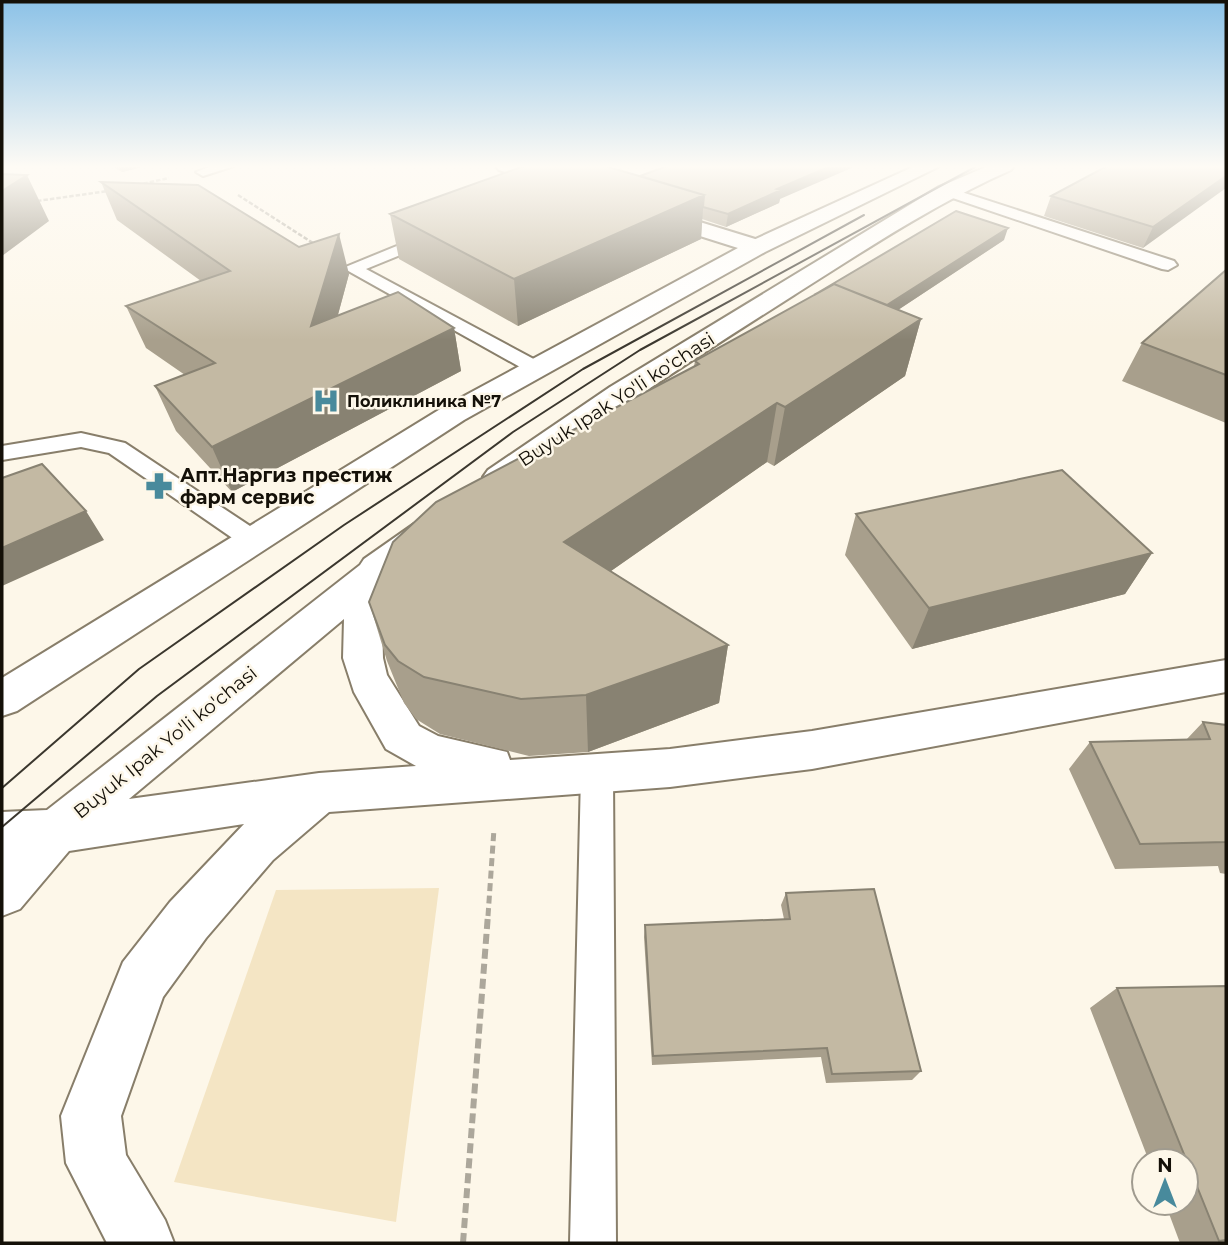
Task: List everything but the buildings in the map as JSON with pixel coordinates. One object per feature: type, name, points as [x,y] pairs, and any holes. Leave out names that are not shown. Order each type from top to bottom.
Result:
[{"type":"main road","points":[[686,224],[757,247]]},
{"type":"main road","name":"Buyuk Ipak Yo'li ko'chasi","points":[[2,699],[453,414],[757,247],[817,224]]},
{"type":"main road","name":"Buyuk Ipak Yo'li ko'chasi","points":[[2,892],[56,831],[377,568],[620,393],[870,224]]},
{"type":"main road","points":[[377,568],[361,618],[360,650],[373,692],[402,738],[437,756],[545,776]]},
{"type":"main road","points":[[2,674],[108,632]]},
{"type":"main road","points":[[2,834],[56,831],[319,793],[545,776],[597,775],[812,750],[1226,676]]},
{"type":"main road","points":[[142,1243],[97,1163],[91,1115],[142,981],[188,920],[256,844],[319,793]]},
{"type":"lane","points":[[1060,224],[1168,265]]},
{"type":"lane","points":[[352,268],[452,229]]},
{"type":"lane","points":[[352,268],[536,368]]},
{"type":"lane","points":[[2,453],[81,440],[117,448],[253,540]]},
{"type":"lane","points":[[593,1243],[597,775]]},
{"type":"path","points":[[284,224],[352,268]]},
{"type":"path","points":[[463,1243],[497,780]]},
{"type":"shaded area","points":[[439,888],[396,1222],[174,1182],[276,890]]},
{"type":"tram line","points":[[2,788],[139,669],[344,525],[583,369],[847,224]]},
{"type":"tram line","points":[[2,827],[157,696],[513,432],[640,350],[871,224]]},
{"type":"place","name":"Поликлиника №7","points":[[326,401]]},
{"type":"place","name":"Апт.Наргиз престиж фарм сервис","points":[[159,486]]}]
